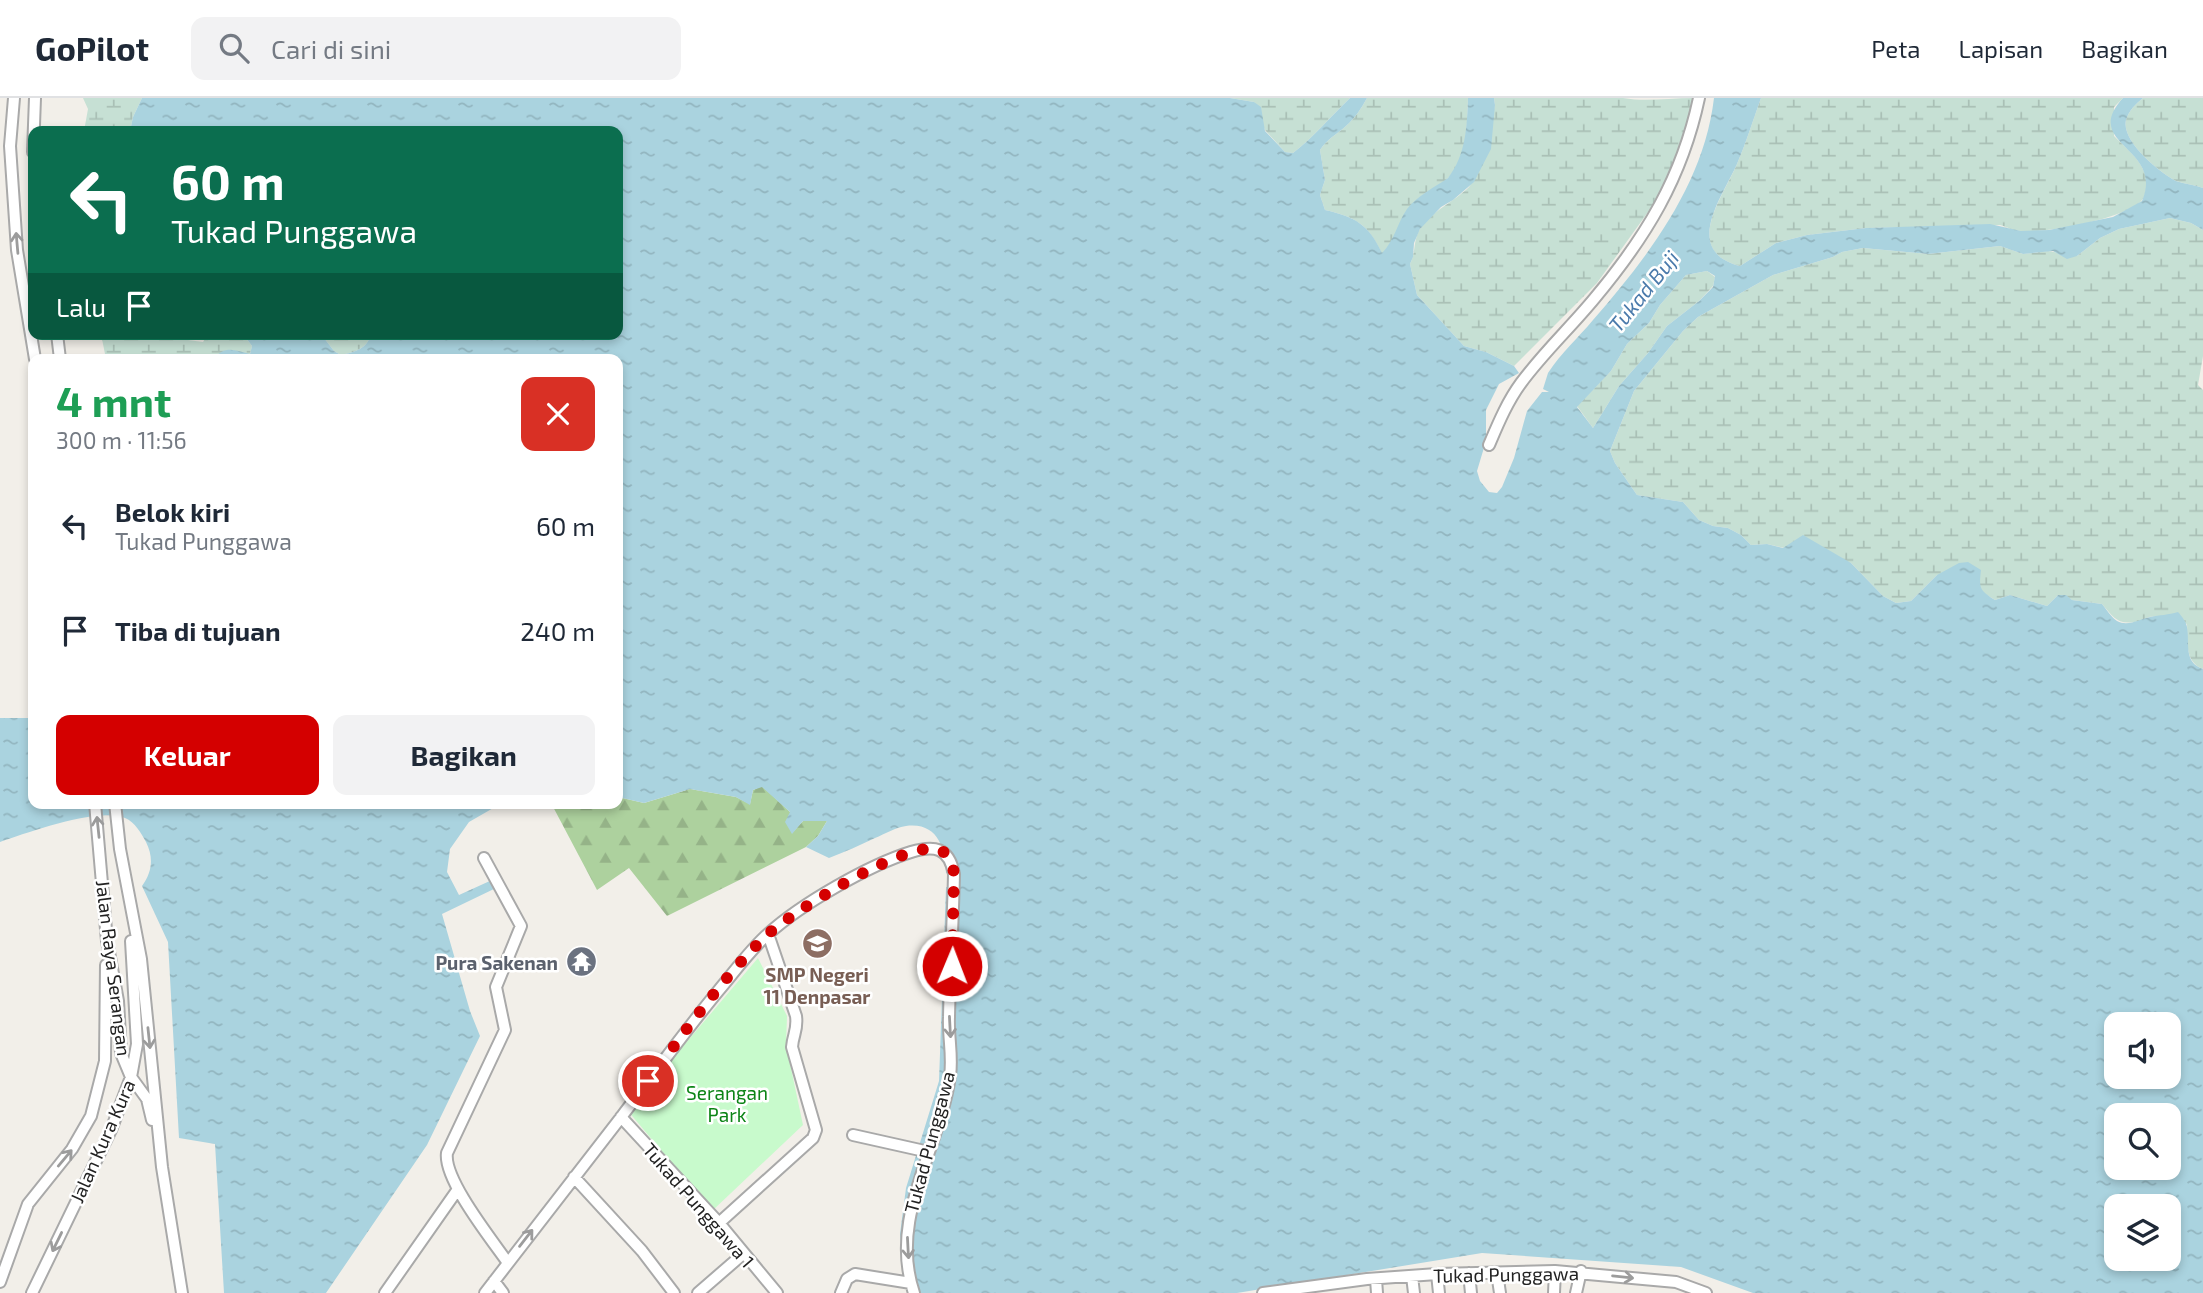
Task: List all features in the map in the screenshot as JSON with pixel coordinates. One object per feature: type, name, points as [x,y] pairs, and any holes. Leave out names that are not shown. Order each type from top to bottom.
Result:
[{"type":"street","points":[[14,98],[10,146],[17,250],[28,317]]},
{"type":"street","points":[[34,126],[35,98]]},
{"type":"street","points":[[1489,444],[1520,384],[1594,299],[1644,232],[1681,164],[1699,98]]},
{"type":"street","name":"Jalan Raya Serangan","points":[[96,809],[107,941],[118,1001],[121,1053],[131,1077],[147,1099],[162,1167]]},
{"type":"street","name":"Jalan Raya Serangan","points":[[116,809],[120,849],[141,960],[162,1167],[182,1293]]},
{"type":"street","name":"Tukad Punggawa","points":[[485,1293],[690,1026],[768,934],[833,889],[871,869],[902,855],[935,848],[942,850],[948,857],[953,864],[954,874],[948,1020],[950,1077],[912,1200],[908,1222],[906,1244],[912,1288]]},
{"type":"street","points":[[484,858],[521,926],[496,987],[505,1030],[447,1153],[446,1161],[458,1189],[508,1263]]},
{"type":"street","name":"Jalan Kura Kura","points":[[32,1293],[111,1130],[131,1077],[137,1044],[129,896]]},
{"type":"street","points":[[719,1223],[813,1138],[816,1130],[792,1047],[798,1028],[796,1016],[768,934]]},
{"type":"street","name":"Jalan Kura Kura","points":[[0,1282],[28,1205],[72,1149],[91,1116],[105,1060],[107,941]]},
{"type":"street","name":"Tukad Punggawa 1","points":[[621,1117],[719,1223],[777,1293]]},
{"type":"street","points":[[853,1135],[929,1152]]},
{"type":"street","points":[[574,1177],[642,1251],[674,1293]]},
{"type":"street","points":[[385,1293],[458,1189]]},
{"type":"street","points":[[698,1293],[743,1254]]},
{"type":"street","points":[[1554,1293],[1555,1271]]},
{"type":"street","name":"Tukad Punggawa","points":[[1270,1292],[1337,1288],[1376,1279],[1437,1274],[1555,1271],[1649,1279],[1706,1293]]},
{"type":"street","points":[[1576,1293],[1581,1271]]},
{"type":"street","points":[[1469,1273],[1471,1293]]},
{"type":"street","points":[[1497,1273],[1500,1293]]},
{"type":"street","points":[[841,1293],[847,1279],[855,1274],[912,1288]]},
{"type":"street","points":[[1437,1274],[1439,1293]]},
{"type":"street","points":[[1412,1276],[1414,1293]]},
{"type":"street","points":[[1376,1279],[1377,1293]]},
{"type":"street","points":[[1648,1293],[1649,1279]]},
{"type":"street","points":[[494,1282],[503,1293]]},
{"type":"green space","points":[[83,98],[142,98],[131,126],[85,126],[88,109]]},
{"type":"green space","points":[[1230,98],[1350,98],[1293,153],[1285,152],[1265,130],[1254,102]]},
{"type":"green space","points":[[1367,98],[1468,98],[1465,139],[1460,160],[1446,180],[1412,205],[1382,254],[1372,236],[1360,224],[1325,210],[1320,195],[1325,180],[1320,150],[1352,120]]},
{"type":"green space","points":[[1494,98],[1693,98],[1690,124],[1661,194],[1597,283],[1514,366],[1486,352],[1464,346],[1417,295],[1410,264],[1420,229],[1473,181],[1488,136]]},
{"type":"green space","points":[[1761,98],[2123,98],[2114,107],[2114,136],[2144,170],[2147,185],[2142,200],[2134,207],[2104,219],[2066,227],[2032,231],[2000,225],[1866,228],[1807,235],[1776,243],[1740,266],[1722,259],[1713,248],[1709,236],[1716,207],[1740,156]]},
{"type":"green space","points":[[2143,98],[2203,98],[2203,188],[2169,177],[2143,155],[2129,137],[2126,120],[2131,110]]},
{"type":"green space","points":[[2170,218],[2191,223],[2203,230],[2203,356],[2198,385],[2203,390],[2203,669],[2197,666],[2190,656],[2187,624],[2168,618],[2154,616],[2139,621],[2121,622],[2102,604],[2058,595],[2047,606],[2010,595],[1995,600],[1982,592],[1979,584],[1937,575],[1911,601],[1896,603],[1883,596],[1851,563],[1767,544],[1751,545],[1728,528],[1699,520],[1683,502],[1637,495],[1615,463],[1610,451],[1634,391],[1683,331],[1698,317],[1773,275],[1842,252],[1863,248],[1928,254],[2000,246],[2023,254],[2048,251],[2077,256],[2100,238],[2119,229]]},
{"type":"green space","points":[[1707,271],[1715,277],[1713,286],[1699,301],[1667,326],[1619,386],[1593,428],[1577,406],[1611,371],[1627,344],[1649,323],[1660,305],[1686,275]]},
{"type":"green space","points":[[102,340],[248,340],[252,346],[250,354],[105,354]]},
{"type":"green space","points":[[326,340],[368,340],[356,351],[339,354]]},
{"type":"green space","points":[[762,786],[790,812],[792,833],[803,821],[827,821],[818,836],[806,847],[667,916],[629,868],[597,890],[554,809],[623,809],[623,798],[644,803],[690,789],[736,797],[750,804],[753,790]]},
{"type":"green space","name":"Serangan Park","points":[[758,958],[787,1016],[786,1045],[803,1125],[712,1211],[628,1111]]},
{"type":"water","name":"Tukad Buji","points":[[142,98],[1230,98],[1254,102],[1261,107],[1265,131],[1285,152],[1293,153],[1350,98],[1367,98],[1352,120],[1320,150],[1325,180],[1320,195],[1325,210],[1360,224],[1372,235],[1382,253],[1411,204],[1448,178],[1459,160],[1468,98],[1494,98],[1491,149],[1474,182],[1441,207],[1420,229],[1410,264],[1417,295],[1464,346],[1486,352],[1514,366],[1519,373],[1499,384],[1486,410],[1486,441],[1477,471],[1480,481],[1489,492],[1497,493],[1514,458],[1527,411],[1542,392],[1549,392],[1543,389],[1548,373],[1634,271],[1653,245],[1686,189],[1699,160],[1714,98],[1761,98],[1740,156],[1716,206],[1709,236],[1713,248],[1722,259],[1740,266],[1776,243],[1807,235],[1866,228],[1990,224],[2021,231],[2049,230],[2113,217],[2142,201],[2146,183],[2143,169],[2116,137],[2111,126],[2112,114],[2123,98],[2143,98],[2131,110],[2126,120],[2129,137],[2151,163],[2169,177],[2203,188],[2203,230],[2191,223],[2170,218],[2119,229],[2100,238],[2077,256],[2067,259],[2053,251],[2023,254],[2000,246],[1928,254],[1863,248],[1842,252],[1773,275],[1698,317],[1683,331],[1634,391],[1610,451],[1637,495],[1683,502],[1699,520],[1728,528],[1751,545],[1767,544],[1783,548],[1803,535],[1851,563],[1883,596],[1896,603],[1911,601],[1937,575],[1959,563],[1968,562],[1981,570],[1981,588],[1995,600],[2010,595],[2047,606],[2058,595],[2066,595],[2072,600],[2102,604],[2113,618],[2121,623],[2178,612],[2184,619],[2190,657],[2192,662],[2203,669],[2203,1293],[1753,1293],[1681,1267],[1482,1253],[1237,1293],[911,1293],[905,1277],[900,1234],[906,1188],[939,1081],[946,887],[951,887],[952,874],[946,873],[944,855],[938,839],[926,828],[906,826],[829,858],[806,847],[818,836],[827,821],[803,821],[792,834],[785,822],[790,812],[762,787],[753,790],[750,805],[736,797],[690,789],[644,803],[623,798],[623,354],[345,354],[356,351],[368,340],[623,340],[623,126],[131,126]],"holes":[[[1707,271],[1715,276],[1713,287],[1667,326],[1619,386],[1593,428],[1577,407],[1611,371],[1627,344],[1649,323],[1660,305],[1686,275]]]},
{"type":"water","points":[[248,340],[326,340],[339,354],[250,354],[252,346]]},
{"type":"water","points":[[226,350],[235,350],[250,354],[219,354]]},
{"type":"water","points":[[0,718],[28,718],[28,809],[492,809],[469,822],[450,849],[447,872],[459,895],[492,880],[496,888],[442,914],[470,1011],[480,1036],[427,1145],[326,1293],[224,1293],[215,1144],[179,1138],[168,942],[142,886],[151,865],[149,848],[140,832],[125,818],[113,815],[98,816],[63,822],[0,842]]},
{"type":"place","name":"SMP Negeri 11 Denpasar","points":[[817,943]]},
{"type":"place","name":"Pura Sakenan","points":[[581,962]]},
{"type":"route","points":[[648,1081],[731,975],[768,934],[833,889],[902,855],[935,848],[942,850],[953,864],[952,966]]}]
